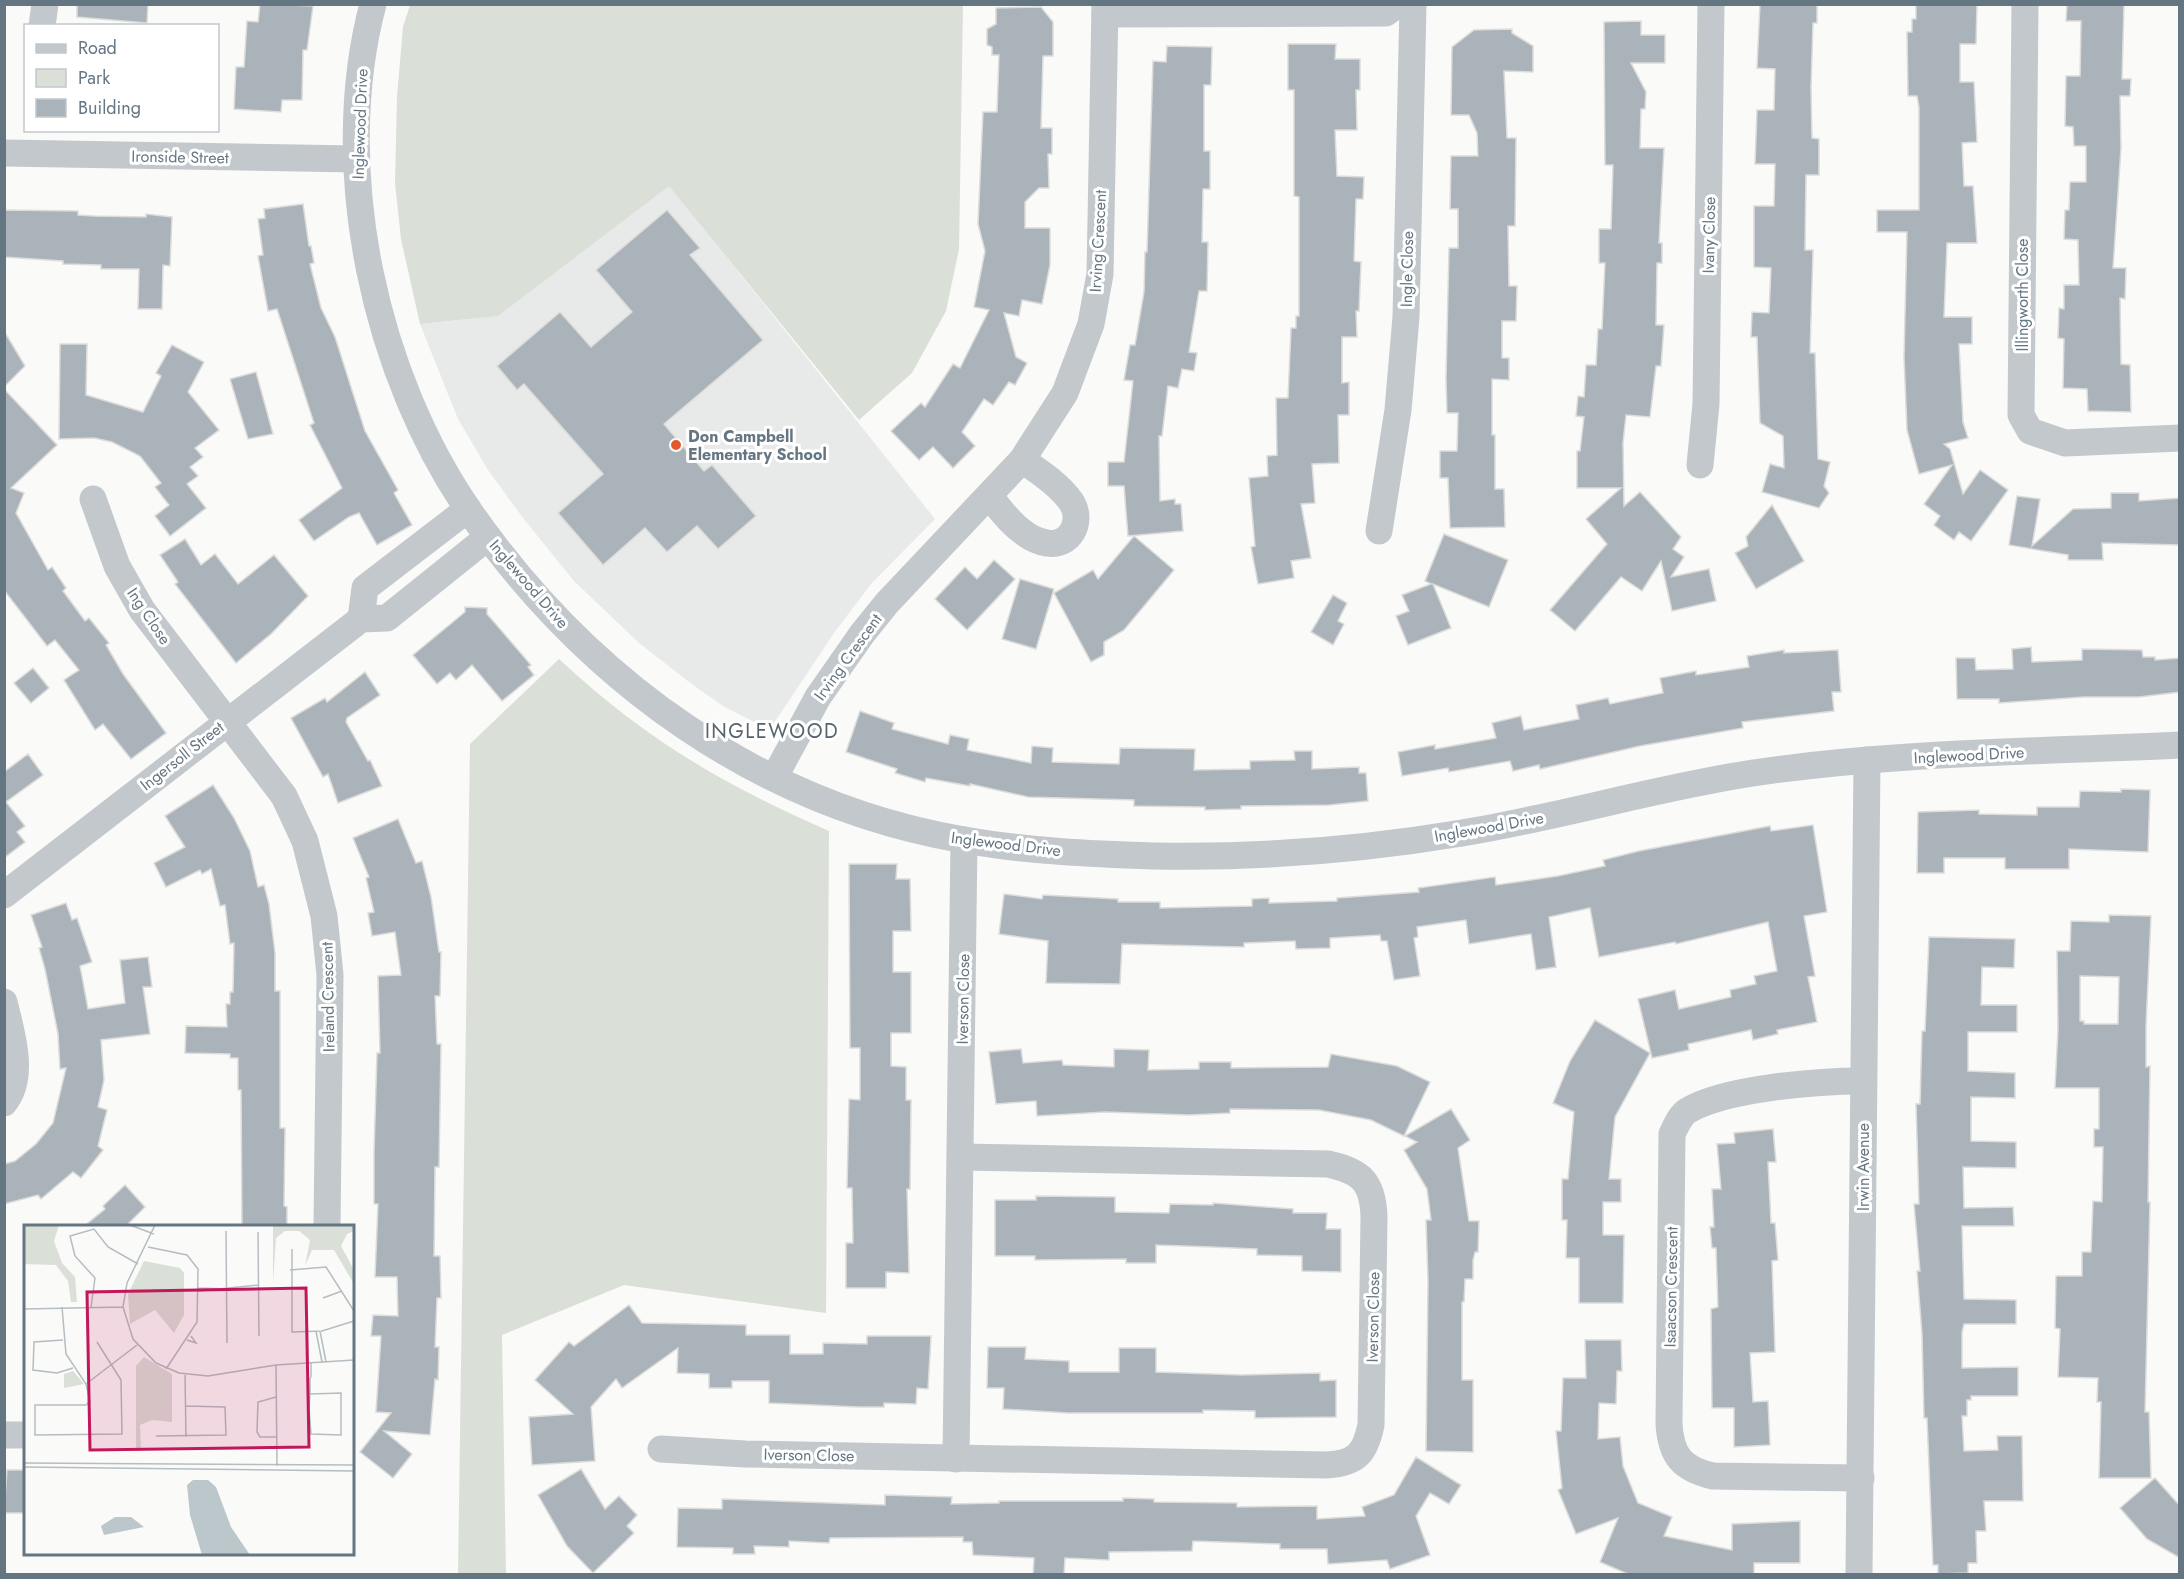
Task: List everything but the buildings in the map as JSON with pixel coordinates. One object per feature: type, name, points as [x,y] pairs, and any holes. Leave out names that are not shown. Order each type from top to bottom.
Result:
[{"type":"street","points":[[42,24],[45,4]]},
{"type":"street","name":"Inglewood Drive","points":[[372,4],[360,82],[356,159],[365,244],[390,349],[418,424],[448,479],[488,537],[550,614],[612,673],[674,720],[719,749],[774,778],[853,811],[903,827],[964,840],[1108,855],[1284,854],[1459,834],[1703,781],[1867,760],[2180,746]]},
{"type":"street","points":[[1105,9],[1386,13],[1398,4]]},
{"type":"street","name":"Ingle Close","points":[[1379,531],[1398,410],[1406,317],[1413,4]]},
{"type":"street","name":"Ivany Close","points":[[1700,465],[1706,404],[1711,4]]},
{"type":"street","name":"Illingworth Close","points":[[2025,4],[2021,415],[2030,431],[2065,443],[2180,438]]},
{"type":"street","name":"Irving Crescent","points":[[774,778],[818,697],[862,634],[903,586],[1022,460],[1065,393],[1091,324],[1100,274],[1105,9]]},
{"type":"street","name":"Ironside Street","points":[[4,153],[33,142],[356,159]]},
{"type":"street","points":[[990,496],[1000,510],[1030,536],[1038,540],[1047,543],[1062,542],[1074,532],[1077,517],[1072,503],[1060,490],[1022,460]]},
{"type":"street","name":"Ing Close","points":[[93,499],[117,566],[142,610],[227,721]]},
{"type":"street","points":[[468,509],[365,588],[361,619],[387,618],[488,537]]},
{"type":"street","name":"Ingersoll Street","points":[[4,895],[361,619]]},
{"type":"street","name":"Ireland Crescent","points":[[227,721],[284,796],[304,841],[324,916],[330,975],[327,1225]]},
{"type":"street","name":"Irwin Avenue","points":[[1859,1575],[1867,760]]},
{"type":"street","name":"Iverson Close","points":[[957,1459],[964,840]]},
{"type":"street","points":[[4,1002],[15,1070],[13,1084],[4,1103]]},
{"type":"street","name":"Isaacson Crescent","points":[[1861,1478],[1713,1476],[1700,1473],[1689,1468],[1673,1449],[1669,1424],[1672,1134],[1677,1122],[1686,1112],[1712,1101],[1814,1081],[1863,1081]]},
{"type":"street","name":"Iverson Close","points":[[661,1449],[746,1454],[1327,1465],[1351,1462],[1366,1444],[1371,1425],[1374,1202],[1364,1180],[1356,1172],[1328,1164],[961,1157]]},
{"type":"street","points":[[4,1435],[24,1435]]},
{"type":"shaded area","name":"Don Campbell Elementary School","points":[[669,185],[935,519],[871,584],[834,633],[774,723],[766,728],[723,706],[693,685],[639,643],[574,581],[488,470],[458,419],[420,324],[498,316]]},
{"type":"green space","points":[[410,5],[963,5],[959,249],[946,311],[912,373],[859,420],[669,186],[498,316],[420,324],[401,239],[395,183],[397,97],[403,27]]},
{"type":"green space","points":[[559,659],[622,713],[686,757],[754,796],[829,831],[826,1313],[624,1285],[502,1335],[506,1574],[458,1574],[470,744]]},
{"type":"place","name":"Don Campbell Elementary School","points":[[676,445]]},
{"type":"district","name":"INGLEWOOD","points":[[772,731]]}]
